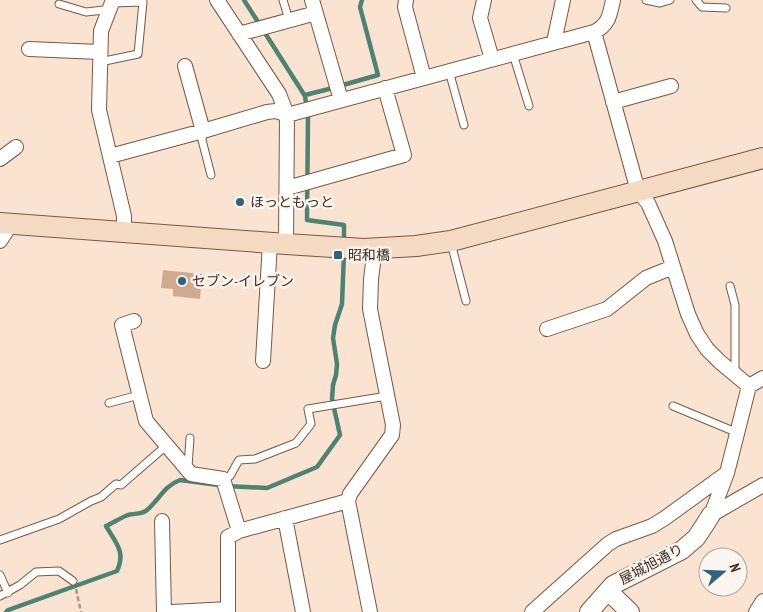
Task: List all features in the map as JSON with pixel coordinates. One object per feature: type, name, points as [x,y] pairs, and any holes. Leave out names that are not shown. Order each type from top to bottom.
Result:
[{"type":"main road","points":[[6,224],[369,249],[416,246],[451,241],[763,158]]},
{"type":"street","points":[[217,0],[278,94],[293,113],[287,188],[262,361]]},
{"type":"street","points":[[406,0],[405,7],[424,78]]},
{"type":"street","points":[[484,0],[480,18],[492,59]]},
{"type":"street","points":[[554,42],[563,0]]},
{"type":"street","points":[[110,156],[203,132],[267,112],[293,113],[314,108],[594,32],[609,19],[613,0]]},
{"type":"street","points":[[113,2],[101,31],[99,110],[124,216],[124,232]]},
{"type":"street","points":[[239,34],[289,20],[314,6],[341,100]]},
{"type":"street","points":[[594,32],[638,191],[648,203],[665,241],[688,314],[697,334],[707,349],[749,386]]},
{"type":"street","points":[[29,49],[100,57]]},
{"type":"street","points":[[185,66],[203,132]]},
{"type":"street","points":[[613,102],[671,86]]},
{"type":"street","points":[[287,188],[404,155],[385,88]]},
{"type":"street","points":[[0,158],[16,146]]},
{"type":"street","points":[[0,242],[6,224]]},
{"type":"street","points":[[369,249],[370,309],[393,425],[392,435],[350,494],[348,501],[370,612]]},
{"type":"street","points":[[548,330],[607,309],[646,278],[673,267]]},
{"type":"street","points":[[134,321],[122,325],[146,420],[191,474],[225,485],[238,531]]},
{"type":"street","points":[[711,515],[727,473],[749,386],[763,378]]},
{"type":"street","points":[[532,612],[608,544],[616,539],[652,526],[727,473]]},
{"type":"street","points":[[711,515],[763,485]]},
{"type":"street","points":[[172,612],[228,611],[228,537],[238,531],[348,501]]},
{"type":"street","name":"屋城旭通り","points":[[589,612],[613,585],[682,550],[696,538],[711,515]]},
{"type":"street","points":[[285,518],[303,612]]},
{"type":"street","points":[[162,521],[164,612]]},
{"type":"street","points":[[608,591],[630,612]]},
{"type":"street","points":[[756,612],[763,601]]},
{"type":"lane","points":[[283,0],[289,20]]},
{"type":"lane","points":[[646,0],[660,3],[670,0]]},
{"type":"lane","points":[[696,0],[702,7],[726,8]]},
{"type":"lane","points":[[59,4],[86,12],[104,10],[113,2],[143,2],[138,54],[100,57]]},
{"type":"lane","points":[[513,54],[529,106]]},
{"type":"lane","points":[[449,71],[464,125]]},
{"type":"lane","points":[[203,132],[202,140],[211,175]]},
{"type":"lane","points":[[451,241],[466,301]]},
{"type":"lane","points":[[730,286],[735,305],[736,375]]},
{"type":"lane","points":[[109,403],[139,395]]},
{"type":"lane","points":[[225,485],[239,460],[256,459],[296,443],[311,424],[308,408],[387,396]]},
{"type":"lane","points":[[673,406],[738,433]]},
{"type":"lane","points":[[188,470],[190,438]]},
{"type":"lane","points":[[0,540],[53,521],[100,497],[116,484],[121,485],[167,445]]},
{"type":"lane","points":[[0,596],[8,593],[36,572],[59,571],[73,580]]},
{"type":"lane","points":[[0,575],[8,593]]},
{"type":"path","points":[[77,591],[81,612]]},
{"type":"building","name":"セブン-イレブン","points":[[163,270],[202,274],[200,299],[173,296],[173,289],[161,288]]},
{"type":"waterway","points":[[244,0],[305,96],[308,116],[307,220],[344,225],[344,243]]},
{"type":"waterway","points":[[343,85],[378,75],[360,7],[362,0]]},
{"type":"waterway","points":[[305,95],[333,88]]},
{"type":"waterway","points":[[6,612],[117,571],[120,564],[119,548],[106,526],[128,515],[145,512],[170,486],[180,480],[226,486],[267,488],[317,467],[340,435],[332,399],[337,364],[333,338],[342,304],[344,253]]},
{"type":"place","name":"ほっともっと","points":[[240,202]]},
{"type":"place","name":"昭和橋","points":[[338,255]]},
{"type":"place","name":"セブン-イレブン","points":[[182,281]]}]
